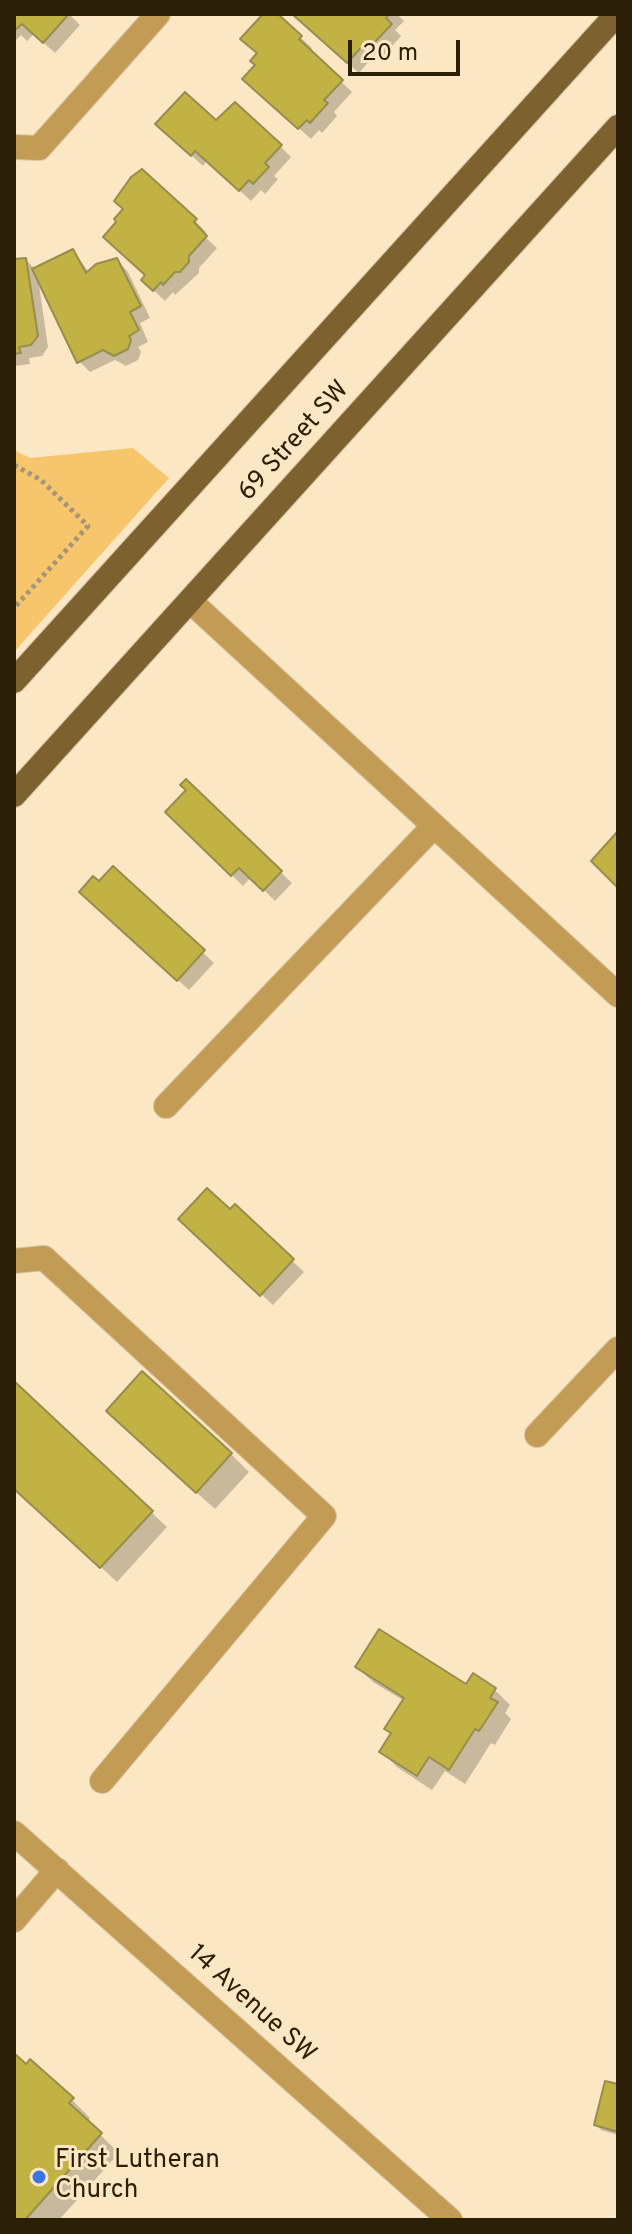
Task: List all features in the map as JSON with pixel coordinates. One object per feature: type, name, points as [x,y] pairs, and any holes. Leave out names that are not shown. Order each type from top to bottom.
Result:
[{"type":"main road","name":"69 Street SW","points":[[14,681],[617,14]]},
{"type":"main road","name":"69 Street SW","points":[[14,795],[618,127]]},
{"type":"street","points":[[14,147],[39,148],[158,14]]},
{"type":"street","points":[[190,601],[618,995]]},
{"type":"street","points":[[166,1106],[434,826]]},
{"type":"street","points":[[14,1261],[44,1258],[324,1516],[102,1781]]},
{"type":"street","points":[[537,1435],[618,1349]]},
{"type":"street","name":"14 Avenue SW","points":[[14,1833],[450,2220]]},
{"type":"street","points":[[14,1920],[57,1870]]},
{"type":"path","points":[[14,465],[41,480],[88,526],[14,608]]},
{"type":"shaded area","points":[[133,448],[169,478],[14,652],[14,450],[30,458]]},
{"type":"building","points":[[14,14],[69,14],[43,43],[22,24],[14,31]]},
{"type":"building","points":[[263,14],[278,14],[302,36],[299,39],[343,80],[324,100],[328,103],[310,123],[307,120],[298,129],[242,79],[255,65],[250,61],[257,53],[240,39]]},
{"type":"building","points":[[292,14],[389,14],[386,18],[392,24],[371,46],[366,42],[347,63]]},
{"type":"building","points":[[185,92],[216,120],[235,102],[282,145],[265,163],[269,167],[253,184],[249,180],[239,191],[195,151],[191,156],[155,124]]},
{"type":"building","points":[[142,169],[197,219],[194,222],[207,236],[189,256],[189,262],[180,272],[175,272],[153,291],[141,280],[145,275],[103,237],[123,209],[114,201],[131,177]]},
{"type":"building","points":[[73,249],[86,273],[96,264],[117,258],[141,306],[130,312],[139,330],[129,336],[128,349],[114,356],[103,350],[77,363],[32,269]]},
{"type":"building","points":[[26,258],[38,336],[31,345],[19,347],[21,353],[14,354],[14,259]]},
{"type":"building","points":[[186,779],[282,871],[263,891],[239,868],[231,876],[165,812],[186,790],[180,785]]},
{"type":"building","points":[[618,831],[618,888],[591,861]]},
{"type":"building","points":[[113,866],[205,950],[177,981],[79,892],[93,876],[99,881]]},
{"type":"building","points":[[207,1188],[230,1209],[235,1204],[294,1259],[260,1296],[178,1219]]},
{"type":"building","points":[[142,1371],[232,1453],[196,1493],[106,1411]]},
{"type":"building","points":[[14,1381],[153,1511],[100,1568],[14,1489]]},
{"type":"building","points":[[379,1629],[466,1684],[473,1673],[496,1688],[490,1698],[498,1702],[479,1731],[475,1729],[449,1770],[429,1757],[417,1776],[379,1752],[391,1733],[384,1729],[404,1698],[355,1667]]},
{"type":"building","name":"First Lutheran Church","points":[[14,2053],[26,2064],[30,2059],[74,2098],[69,2103],[102,2133],[25,2220],[14,2220]]},
{"type":"building","points":[[605,2081],[618,2084],[618,2132],[594,2125]]},
{"type":"place","name":"First Lutheran Church","points":[[39,2177]]}]
